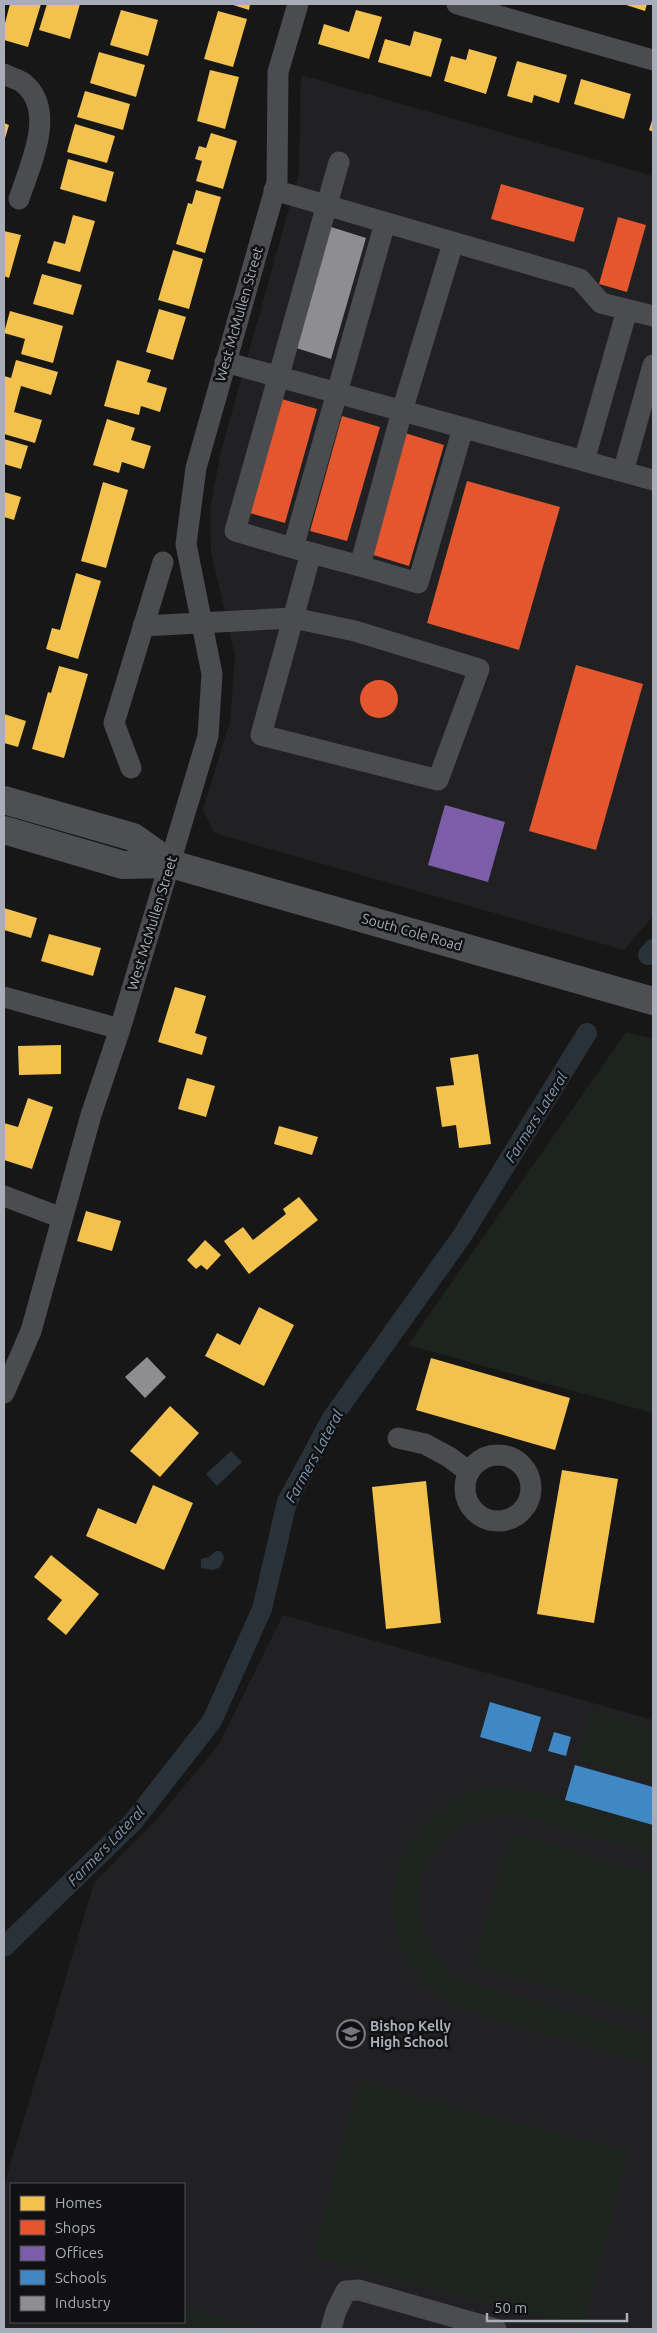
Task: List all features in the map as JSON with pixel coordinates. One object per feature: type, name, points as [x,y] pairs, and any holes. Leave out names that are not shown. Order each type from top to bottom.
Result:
[{"type":"main road","name":"South Cole Road","points":[[4,800],[132,837],[171,864]]},
{"type":"main road","name":"South Cole Road","points":[[4,830],[123,865],[171,864],[650,1000]]},
{"type":"street","name":"West McMullen Street","points":[[4,1393],[31,1331],[91,1115],[120,1029],[171,864],[208,736],[212,674],[186,544],[196,468],[277,182],[278,72],[298,4]]},
{"type":"street","points":[[457,4],[653,60]]},
{"type":"street","points":[[4,74],[21,82],[34,95],[41,110],[41,128],[19,199]]},
{"type":"street","points":[[339,162],[277,376],[235,531],[418,583],[463,428]]},
{"type":"street","points":[[274,190],[580,279],[601,302],[653,316]]},
{"type":"street","points":[[143,626],[293,618],[355,631],[479,669],[438,780],[261,735],[293,618],[302,550],[337,392],[386,223]]},
{"type":"street","points":[[360,566],[402,411],[453,242]]},
{"type":"street","points":[[584,461],[627,310]]},
{"type":"street","points":[[225,362],[653,480]]},
{"type":"street","points":[[623,472],[653,365]]},
{"type":"street","points":[[131,768],[114,723],[163,562]]},
{"type":"street","points":[[4,997],[120,1029]]},
{"type":"street","points":[[4,1196],[62,1218]]},
{"type":"street","points":[[398,1438],[425,1444],[449,1457],[469,1472]]},
{"type":"street","points":[[331,2329],[336,2311],[346,2291],[358,2290],[496,2329]]},
{"type":"shaded area","points":[[301,75],[653,176],[653,916],[624,950],[214,833],[203,810],[230,721],[235,656],[211,552],[210,509],[221,451],[299,173]]},
{"type":"shaded area","points":[[626,1032],[653,1039],[653,1413],[408,1345]]},
{"type":"shaded area","points":[[231,1451],[242,1462],[217,1486],[206,1474]]},
{"type":"shaded area","points":[[216,1551],[220,1551],[223,1554],[224,1559],[219,1568],[213,1570],[201,1568],[201,1559],[209,1557]]},
{"type":"shaded area","name":"Bishop Kelly High School","points":[[283,1615],[653,1720],[653,2329],[4,2329],[4,2186],[94,1883],[159,1817],[219,1744]]},
{"type":"shaded area","points":[[591,1710],[653,1728],[653,1781],[577,1760]]},
{"type":"shaded area","points":[[503,1787],[544,1794],[653,1825],[653,1854],[522,1817],[495,1816],[465,1824],[443,1840],[427,1861],[419,1886],[419,1913],[426,1938],[441,1962],[465,1981],[653,2036],[653,2065],[464,2010],[442,1998],[428,1987],[416,1975],[402,1952],[395,1927],[393,1902],[396,1876],[405,1852],[419,1830],[437,1811],[464,1795]]},
{"type":"shaded area","points":[[511,1833],[653,1874],[653,2016],[473,1965]]},
{"type":"shaded area","points":[[359,2081],[629,2152],[583,2328],[313,2257]]},
{"type":"shaded area","points":[[185,2306],[258,2329],[32,2329],[33,2323],[185,2323]]},
{"type":"building: Homes","points":[[10,4],[41,4],[28,47],[4,40],[4,27]]},
{"type":"building: Homes","points":[[47,4],[80,4],[70,39],[39,30]]},
{"type":"building: Homes","points":[[230,4],[250,4],[249,10]]},
{"type":"building: Homes","points":[[623,4],[647,4],[645,11]]},
{"type":"building: Homes","points":[[121,10],[158,20],[148,56],[110,45]]},
{"type":"building: Homes","points":[[356,10],[382,17],[369,59],[318,44],[324,24],[349,32]]},
{"type":"building: Homes","points":[[218,11],[247,19],[233,67],[204,59]]},
{"type":"building: Homes","points":[[414,31],[442,39],[431,77],[378,62],[385,39],[410,46]]},
{"type":"building: Homes","points":[[469,49],[497,57],[486,94],[444,81],[451,56],[466,60]]},
{"type":"building: Homes","points":[[99,52],[145,65],[136,97],[90,83]]},
{"type":"building: Homes","points":[[517,61],[567,75],[559,103],[534,95],[532,103],[507,96]]},
{"type":"building: Homes","points":[[210,70],[239,77],[225,129],[197,121]]},
{"type":"building: Homes","points":[[581,79],[631,94],[624,119],[574,104]]},
{"type":"building: Homes","points":[[85,91],[130,104],[123,130],[77,117]]},
{"type":"building: Homes","points":[[653,117],[653,132],[649,130]]},
{"type":"building: Homes","points":[[4,123],[9,125],[4,142]]},
{"type":"building: Homes","points":[[75,124],[115,136],[107,163],[67,152]]},
{"type":"building: Homes","points":[[211,133],[237,141],[223,189],[196,181],[202,161],[195,159],[199,146],[206,148]]},
{"type":"building: Homes","points":[[68,159],[114,172],[106,202],[60,189]]},
{"type":"building: Homes","points":[[196,190],[221,197],[205,253],[176,244],[188,203],[192,204]]},
{"type":"building: Homes","points":[[73,215],[95,221],[80,272],[47,263],[54,241],[65,244]]},
{"type":"building: Homes","points":[[4,231],[21,235],[9,278],[4,276]]},
{"type":"building: Homes","points":[[173,250],[203,259],[189,309],[158,300]]},
{"type":"building: Homes","points":[[42,274],[82,285],[73,315],[33,304]]},
{"type":"building: Homes","points":[[159,309],[186,317],[173,360],[146,352]]},
{"type":"building: Homes","points":[[10,311],[63,326],[53,363],[21,354],[25,339],[4,333]]},
{"type":"building: Homes","points":[[16,360],[58,372],[51,395],[21,386],[14,412],[42,420],[35,443],[4,434],[4,376],[11,378]]},
{"type":"building: Homes","points":[[117,360],[151,370],[147,382],[167,388],[160,412],[141,406],[139,415],[104,406]]},
{"type":"building: Homes","points":[[107,419],[135,428],[131,440],[151,446],[144,469],[122,462],[119,473],[93,465]]},
{"type":"building: Homes","points":[[4,439],[28,446],[21,469],[4,464]]},
{"type":"building: Homes","points":[[103,482],[128,490],[106,568],[81,561]]},
{"type":"building: Homes","points":[[4,492],[21,497],[14,520],[4,517]]},
{"type":"building: Homes","points":[[76,573],[101,581],[78,659],[46,649],[52,628],[60,630]]},
{"type":"building: Homes","points":[[59,666],[88,674],[64,758],[32,749],[48,692],[51,693]]},
{"type":"building: Homes","points":[[4,714],[26,721],[18,747],[4,743]]},
{"type":"building: Homes","points":[[4,908],[37,918],[31,938],[4,930]]},
{"type":"building: Homes","points":[[49,934],[101,948],[93,976],[41,961]]},
{"type":"building: Homes","points":[[175,987],[206,996],[195,1033],[207,1037],[202,1055],[158,1042]]},
{"type":"building: Homes","points":[[61,1045],[61,1074],[19,1075],[18,1046]]},
{"type":"building: Homes","points":[[478,1054],[491,1144],[459,1148],[456,1125],[442,1127],[436,1087],[454,1085],[450,1058]]},
{"type":"building: Homes","points":[[187,1078],[215,1086],[206,1117],[178,1109]]},
{"type":"building: Homes","points":[[28,1098],[53,1107],[32,1169],[4,1160],[4,1123],[18,1127]]},
{"type":"building: Homes","points":[[279,1126],[318,1137],[312,1155],[274,1144]]},
{"type":"building: Homes","points":[[299,1197],[318,1220],[249,1274],[224,1241],[243,1227],[253,1240],[286,1214],[283,1209]]},
{"type":"building: Homes","points":[[86,1211],[121,1221],[112,1251],[77,1241]]},
{"type":"building: Homes","points":[[205,1240],[221,1255],[207,1270],[201,1265],[196,1269],[187,1260]]},
{"type":"building: Homes","points":[[259,1307],[294,1325],[264,1386],[205,1356],[217,1333],[240,1345]]},
{"type":"building: Homes","points":[[431,1358],[570,1398],[555,1450],[416,1410]]},
{"type":"building: Homes","points":[[170,1406],[199,1433],[160,1477],[130,1451]]},
{"type":"building: Homes","points":[[562,1470],[618,1479],[594,1623],[537,1614]]},
{"type":"building: Homes","points":[[426,1481],[441,1623],[386,1629],[372,1487]]},
{"type":"building: Homes","points":[[153,1485],[193,1503],[164,1570],[86,1536],[98,1508],[136,1524]]},
{"type":"building: Homes","points":[[51,1555],[99,1594],[66,1635],[47,1619],[62,1600],[34,1577]]},
{"type":"building: Shops","points":[[501,184],[584,208],[574,242],[491,219]]},
{"type":"building: Shops","points":[[618,217],[646,225],[627,292],[599,284]]},
{"type":"building: Shops","points":[[278,398],[317,409],[285,523],[246,512]]},
{"type":"building: Shops","points":[[342,416],[380,427],[347,541],[310,531]]},
{"type":"building: Shops","points":[[405,433],[444,445],[409,566],[370,554]]},
{"type":"building: Shops","points":[[467,481],[560,507],[519,650],[427,623]]},
{"type":"building: Shops","points":[[576,665],[643,684],[596,850],[529,831]]},
{"type":"building: Shops","points":[[379,680],[392,686],[398,699],[392,712],[379,718],[366,712],[360,699],[366,686]]},
{"type":"building: Offices","points":[[445,805],[505,822],[488,882],[428,865]]},
{"type":"building: Schools","points":[[490,1702],[541,1717],[531,1752],[480,1737]]},
{"type":"building: Schools","points":[[554,1732],[571,1737],[566,1756],[548,1751]]},
{"type":"building: Schools","points":[[575,1765],[653,1787],[653,1825],[565,1800]]},
{"type":"building: Industry","points":[[328,226],[366,238],[331,359],[293,347]]},
{"type":"building: Industry","points":[[147,1357],[166,1377],[145,1398],[125,1377]]},
{"type":"waterway","name":"Farmers Lateral","points":[[648,955],[653,949]]},
{"type":"waterway","name":"Farmers Lateral","points":[[4,1947],[133,1822],[212,1721],[262,1609],[287,1502],[332,1418],[462,1236],[587,1033]]},
{"type":"place","name":"Bishop Kelly High School","points":[[351,2034]]}]
